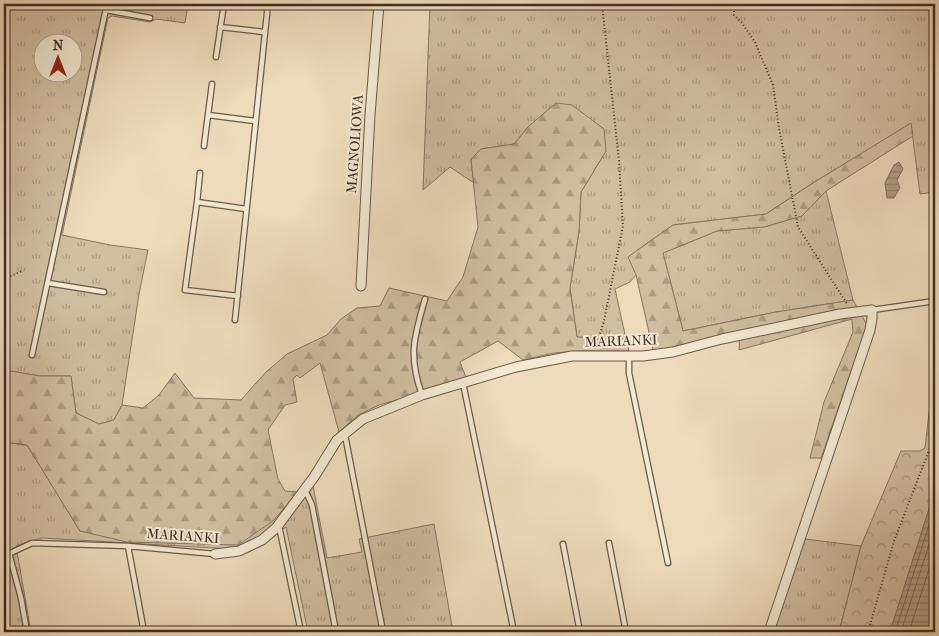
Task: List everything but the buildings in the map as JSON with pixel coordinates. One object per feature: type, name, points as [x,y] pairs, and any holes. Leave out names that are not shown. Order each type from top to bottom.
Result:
[{"type":"street","name":"MAGNOLIOWA","points":[[360,286],[370,115],[379,4]]},
{"type":"street","name":"MARIANKI","points":[[215,554],[240,551],[262,540],[278,525],[305,490],[337,440],[363,419],[422,395],[516,367],[572,356],[643,356],[673,352],[722,339],[852,312],[872,310]]},
{"type":"street","points":[[769,632],[870,330],[872,310]]},
{"type":"lane","points":[[32,355],[107,4]]},
{"type":"lane","points":[[216,57],[224,4]]},
{"type":"lane","points":[[235,320],[268,4]]},
{"type":"lane","points":[[106,10],[150,18]]},
{"type":"lane","points":[[220,27],[264,32]]},
{"type":"lane","points":[[204,146],[212,84]]},
{"type":"lane","points":[[208,115],[255,121]]},
{"type":"lane","points":[[200,173],[185,290],[238,296]]},
{"type":"lane","points":[[196,202],[246,209]]},
{"type":"lane","points":[[48,283],[104,292]]},
{"type":"lane","points":[[422,395],[415,375],[413,349],[425,299]]},
{"type":"lane","points":[[872,310],[935,301]]},
{"type":"lane","points":[[629,356],[632,388],[668,563]]},
{"type":"lane","points":[[463,382],[514,632]]},
{"type":"lane","points":[[344,434],[382,632]]},
{"type":"lane","points":[[305,490],[312,506],[336,632]]},
{"type":"lane","points":[[278,525],[301,632]]},
{"type":"lane","name":"MARIANKI","points":[[4,556],[32,543],[128,546],[215,554]]},
{"type":"lane","points":[[609,543],[626,632]]},
{"type":"lane","points":[[563,544],[580,632]]},
{"type":"lane","name":"MARIANKI","points":[[128,546],[144,632]]},
{"type":"lane","points":[[9,553],[21,598],[27,632]]},
{"type":"path","points":[[593,355],[604,321],[623,226],[619,161],[602,4]]},
{"type":"path","points":[[734,4],[734,15],[755,42],[773,85],[779,128],[798,227],[852,312]]},
{"type":"path","points":[[4,279],[22,271]]},
{"type":"path","points":[[930,395],[935,395]]},
{"type":"path","points":[[868,632],[895,537],[935,434]]},
{"type":"green space","points":[[4,4],[188,4],[185,23],[156,19],[150,22],[112,16],[108,18],[62,235],[110,245],[148,250],[139,294],[122,405],[114,420],[99,424],[76,413],[71,376],[40,376],[4,370]]},
{"type":"green space","points":[[430,4],[935,4],[935,192],[920,194],[911,124],[813,183],[766,214],[673,225],[636,251],[636,275],[630,282],[615,289],[626,339],[577,337],[570,288],[579,231],[581,192],[606,151],[528,127],[514,144],[481,149],[471,159],[474,183],[450,167],[423,190]]},
{"type":"green space","points":[[556,103],[572,105],[604,129],[606,151],[581,192],[579,231],[570,288],[577,337],[626,339],[629,351],[577,351],[554,353],[523,360],[498,341],[460,362],[467,380],[379,405],[358,415],[339,432],[320,363],[300,378],[297,375],[293,379],[297,402],[285,405],[268,430],[278,479],[285,491],[298,492],[273,521],[238,545],[127,542],[80,531],[27,445],[4,442],[4,370],[40,376],[71,376],[76,413],[99,424],[114,420],[122,405],[143,408],[159,395],[175,373],[194,398],[241,400],[265,373],[287,354],[327,335],[341,319],[357,308],[380,306],[389,288],[447,301],[463,277],[478,227],[471,159],[481,149],[514,144],[528,127]]},
{"type":"green space","points":[[911,123],[913,136],[826,191],[802,216],[764,227],[717,231],[663,253],[683,331],[776,312],[853,300],[867,325],[821,458],[810,458],[824,402],[853,332],[852,319],[739,350],[740,331],[675,347],[653,350],[636,275],[628,257],[673,225],[766,214]]},
{"type":"green space","points":[[826,191],[853,300],[776,312],[683,331],[663,253],[717,231],[764,227],[801,216]]},
{"type":"green space","points":[[935,383],[935,490],[890,632],[839,632],[861,546],[901,451],[920,451],[925,448]]},
{"type":"green space","points":[[4,442],[27,445],[80,531],[273,521],[311,476],[327,558],[362,552],[359,539],[434,524],[453,632],[308,632],[286,527],[256,546],[231,549],[42,538],[16,546],[31,632],[4,632]]},
{"type":"green space","points":[[797,538],[861,546],[839,632],[768,632]]},
{"type":"water","points":[[899,162],[903,169],[897,180],[900,188],[894,198],[887,198],[885,183],[894,165]]},
{"type":"water","points":[[935,490],[935,632],[890,632]]}]
